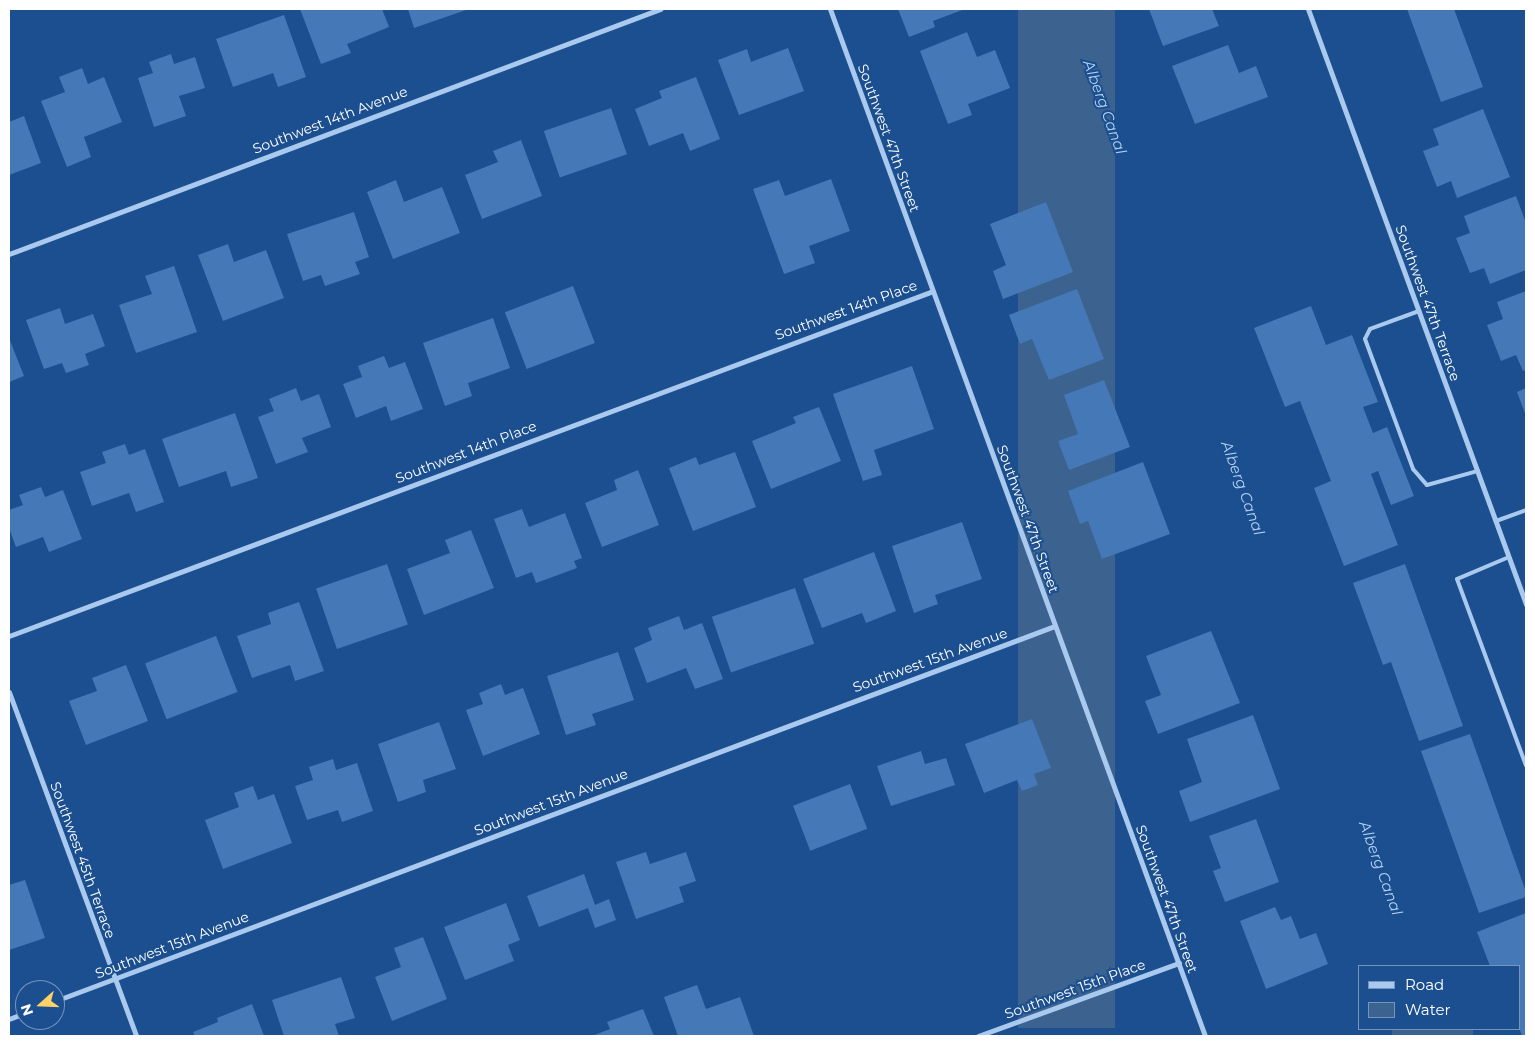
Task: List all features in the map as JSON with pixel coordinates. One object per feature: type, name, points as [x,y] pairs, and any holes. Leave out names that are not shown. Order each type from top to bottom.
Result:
[{"type":"street","name":"Southwest 14th Avenue","points":[[9,254],[660,9]]},
{"type":"street","name":"Southwest 47th Street","points":[[830,9],[1205,1036]]},
{"type":"street","name":"Southwest 47th Terrace","points":[[1308,9],[1526,604]]},
{"type":"street","name":"Southwest 14th Place","points":[[9,636],[933,291]]},
{"type":"street","name":"Southwest 15th Avenue","points":[[65,997],[1056,626]]},
{"type":"street","name":"Southwest 45th Terrace","points":[[9,692],[136,1036]]},
{"type":"street","name":"Southwest 15th Place","points":[[978,1036],[1179,963]]},
{"type":"lane","points":[[1419,311],[1370,329],[1364,340],[1413,468],[1427,485],[1478,471]]},
{"type":"lane","points":[[1496,521],[1526,510]]},
{"type":"lane","points":[[1509,557],[1458,579],[1526,766]]},
{"type":"water","name":"Alberg Canal","points":[[1018,9],[1115,9],[1115,1028],[1018,1028]]},
{"type":"water","points":[[1392,1030],[1473,1030],[1473,1036],[1392,1036]]},
{"type":"building","points":[[300,9],[382,9],[389,27],[347,44],[351,53],[321,64]]},
{"type":"building","points":[[408,9],[465,9],[466,10],[414,28]]},
{"type":"building","points":[[898,9],[965,9],[933,21],[935,27],[909,37]]},
{"type":"building","points":[[1149,9],[1212,9],[1219,26],[1163,46]]},
{"type":"building","points":[[1407,9],[1454,9],[1483,87],[1441,102]]},
{"type":"building","points":[[284,15],[306,77],[278,87],[273,73],[233,87],[216,39]]},
{"type":"building","points":[[967,32],[977,57],[995,50],[1010,88],[968,104],[972,115],[948,124],[920,51]]},
{"type":"building","points":[[1228,45],[1239,73],[1256,66],[1268,97],[1195,124],[1172,66]]},
{"type":"building","points":[[788,48],[804,91],[739,115],[718,60],[747,49],[751,62]]},
{"type":"building","points":[[171,54],[174,64],[195,57],[205,88],[179,96],[186,116],[154,127],[138,78],[153,73],[149,62]]},
{"type":"building","points":[[82,68],[88,84],[104,77],[122,122],[84,137],[91,157],[67,167],[41,101],[65,92],[59,77]]},
{"type":"building","points":[[696,77],[720,139],[690,151],[683,133],[649,146],[635,109],[662,98],[659,91]]},
{"type":"building","points":[[611,108],[627,154],[560,177],[544,131]]},
{"type":"building","points":[[1483,109],[1510,177],[1457,198],[1451,181],[1437,187],[1423,151],[1439,145],[1433,129]]},
{"type":"building","points":[[24,116],[41,163],[9,175],[9,122]]},
{"type":"building","points":[[521,140],[542,196],[482,219],[465,175],[498,162],[493,151]]},
{"type":"building","points":[[831,179],[850,231],[809,246],[815,263],[784,274],[753,189],[779,180],[785,196]]},
{"type":"building","points":[[396,180],[404,202],[442,187],[460,233],[393,259],[367,192]]},
{"type":"building","points":[[1516,196],[1526,223],[1526,270],[1490,284],[1484,268],[1470,273],[1456,238],[1470,233],[1464,216]]},
{"type":"building","points":[[1046,202],[1073,272],[1003,299],[993,271],[1006,265],[990,224]]},
{"type":"building","points":[[354,212],[369,257],[355,262],[360,274],[325,286],[321,275],[303,281],[287,234]]},
{"type":"building","points":[[228,244],[234,262],[266,250],[284,298],[223,321],[198,255]]},
{"type":"building","points":[[174,266],[197,332],[136,353],[119,305],[152,294],[145,276]]},
{"type":"building","points":[[573,286],[595,343],[527,369],[505,312]]},
{"type":"building","points":[[1077,289],[1104,359],[1049,380],[1032,339],[1020,344],[1009,315]]},
{"type":"building","points":[[1526,291],[1526,370],[1523,371],[1516,355],[1501,361],[1487,325],[1503,319],[1497,302]]},
{"type":"building","points":[[1311,306],[1326,345],[1352,335],[1378,402],[1363,407],[1373,433],[1387,427],[1414,496],[1391,505],[1378,471],[1371,474],[1398,545],[1344,566],[1314,488],[1331,481],[1300,401],[1285,407],[1254,328]]},
{"type":"building","points":[[60,308],[65,324],[93,314],[105,346],[85,354],[89,365],[66,373],[62,363],[44,369],[26,320]]},
{"type":"building","points":[[493,318],[510,368],[468,383],[472,396],[445,406],[423,343]]},
{"type":"building","points":[[9,338],[24,376],[9,382]]},
{"type":"building","points":[[384,356],[389,368],[405,362],[423,409],[391,421],[386,406],[356,418],[343,384],[362,377],[358,366]]},
{"type":"building","points":[[912,366],[934,429],[874,450],[882,475],[863,481],[833,394]]},
{"type":"building","points":[[1104,380],[1130,447],[1069,470],[1058,441],[1078,434],[1064,395]]},
{"type":"building","points":[[296,388],[301,401],[319,394],[331,427],[302,438],[308,452],[276,464],[258,417],[274,411],[269,399]]},
{"type":"building","points":[[1526,388],[1526,416],[1517,392]]},
{"type":"building","points":[[819,407],[841,461],[771,489],[752,441],[796,423],[793,417]]},
{"type":"building","points":[[235,413],[258,478],[231,487],[226,471],[179,487],[162,439]]},
{"type":"building","points":[[125,444],[129,455],[145,449],[164,502],[136,512],[129,493],[92,506],[80,472],[106,463],[102,452]]},
{"type":"building","points":[[735,452],[756,507],[693,531],[669,468],[696,457],[699,465]]},
{"type":"building","points":[[1143,462],[1170,534],[1102,559],[1088,521],[1080,524],[1068,491]]},
{"type":"building","points":[[638,470],[659,525],[602,547],[585,503],[617,490],[614,480]]},
{"type":"building","points":[[41,487],[45,497],[63,490],[82,539],[49,552],[43,537],[16,547],[9,528],[9,510],[23,505],[19,495]]},
{"type":"building","points":[[522,509],[529,527],[565,513],[582,558],[574,561],[577,568],[536,583],[532,572],[516,578],[494,519]]},
{"type":"building","points":[[962,522],[982,579],[935,595],[938,604],[914,613],[892,546]]},
{"type":"building","points":[[471,530],[494,588],[424,615],[407,569],[450,553],[445,540]]},
{"type":"building","points":[[874,552],[896,611],[866,623],[862,613],[822,628],[803,579]]},
{"type":"building","points":[[387,564],[408,625],[337,649],[316,588]]},
{"type":"building","points":[[1405,564],[1463,726],[1419,741],[1391,662],[1383,665],[1353,583]]},
{"type":"building","points":[[795,588],[814,644],[731,672],[712,617]]},
{"type":"building","points":[[299,602],[324,671],[295,681],[290,665],[252,678],[237,636],[271,624],[268,613]]},
{"type":"building","points":[[679,616],[684,630],[702,623],[723,679],[695,689],[686,668],[647,683],[634,648],[652,640],[648,628]]},
{"type":"building","points":[[1211,631],[1240,703],[1158,734],[1145,701],[1161,695],[1146,656]]},
{"type":"building","points":[[216,636],[238,692],[167,719],[145,663]]},
{"type":"building","points":[[618,652],[634,700],[592,714],[596,725],[566,735],[547,676]]},
{"type":"building","points":[[126,665],[148,721],[86,745],[69,701],[97,691],[92,678]]},
{"type":"building","points":[[501,684],[505,695],[523,688],[540,734],[483,756],[466,710],[483,704],[479,693]]},
{"type":"building","points":[[1253,715],[1280,789],[1190,822],[1179,791],[1202,782],[1187,739]]},
{"type":"building","points":[[1032,719],[1051,768],[1034,774],[1038,785],[1022,791],[1017,780],[984,793],[965,744]]},
{"type":"building","points":[[439,722],[456,769],[423,780],[426,792],[398,802],[378,744]]},
{"type":"building","points":[[1470,734],[1526,892],[1526,897],[1479,913],[1421,751]]},
{"type":"building","points":[[921,751],[925,764],[946,758],[955,785],[891,806],[877,766]]},
{"type":"building","points":[[333,759],[336,770],[357,763],[373,811],[342,822],[338,810],[307,820],[295,786],[313,780],[309,767]]},
{"type":"building","points":[[850,784],[867,829],[810,851],[793,806]]},
{"type":"building","points":[[253,786],[258,800],[274,794],[292,843],[223,869],[205,820],[239,807],[234,793]]},
{"type":"building","points":[[1256,819],[1279,882],[1225,902],[1213,871],[1221,868],[1209,836]]},
{"type":"building","points":[[646,852],[650,864],[686,852],[696,881],[679,887],[684,902],[636,919],[616,862]]},
{"type":"building","points":[[584,874],[595,905],[609,899],[616,920],[595,928],[588,908],[539,927],[527,896]]},
{"type":"building","points":[[25,880],[45,938],[9,950],[9,885]]},
{"type":"building","points":[[506,903],[520,940],[508,945],[514,961],[465,980],[444,927]]},
{"type":"building","points":[[1275,907],[1281,920],[1291,916],[1300,939],[1316,933],[1328,964],[1266,989],[1240,921]]},
{"type":"building","points":[[1526,913],[1526,1036],[1522,1036],[1520,1030],[1520,965],[1490,965],[1477,932]]},
{"type":"building","points":[[423,937],[447,999],[392,1021],[375,977],[401,967],[394,948]]},
{"type":"building","points":[[341,977],[355,1018],[335,1024],[339,1036],[284,1036],[272,1000]]},
{"type":"building","points":[[697,985],[706,1009],[740,997],[754,1036],[678,1036],[664,997]]},
{"type":"building","points":[[252,1004],[264,1036],[195,1036],[193,1032],[218,1022],[217,1018]]},
{"type":"building","points":[[643,1009],[654,1036],[592,1036],[610,1029],[607,1022]]}]
